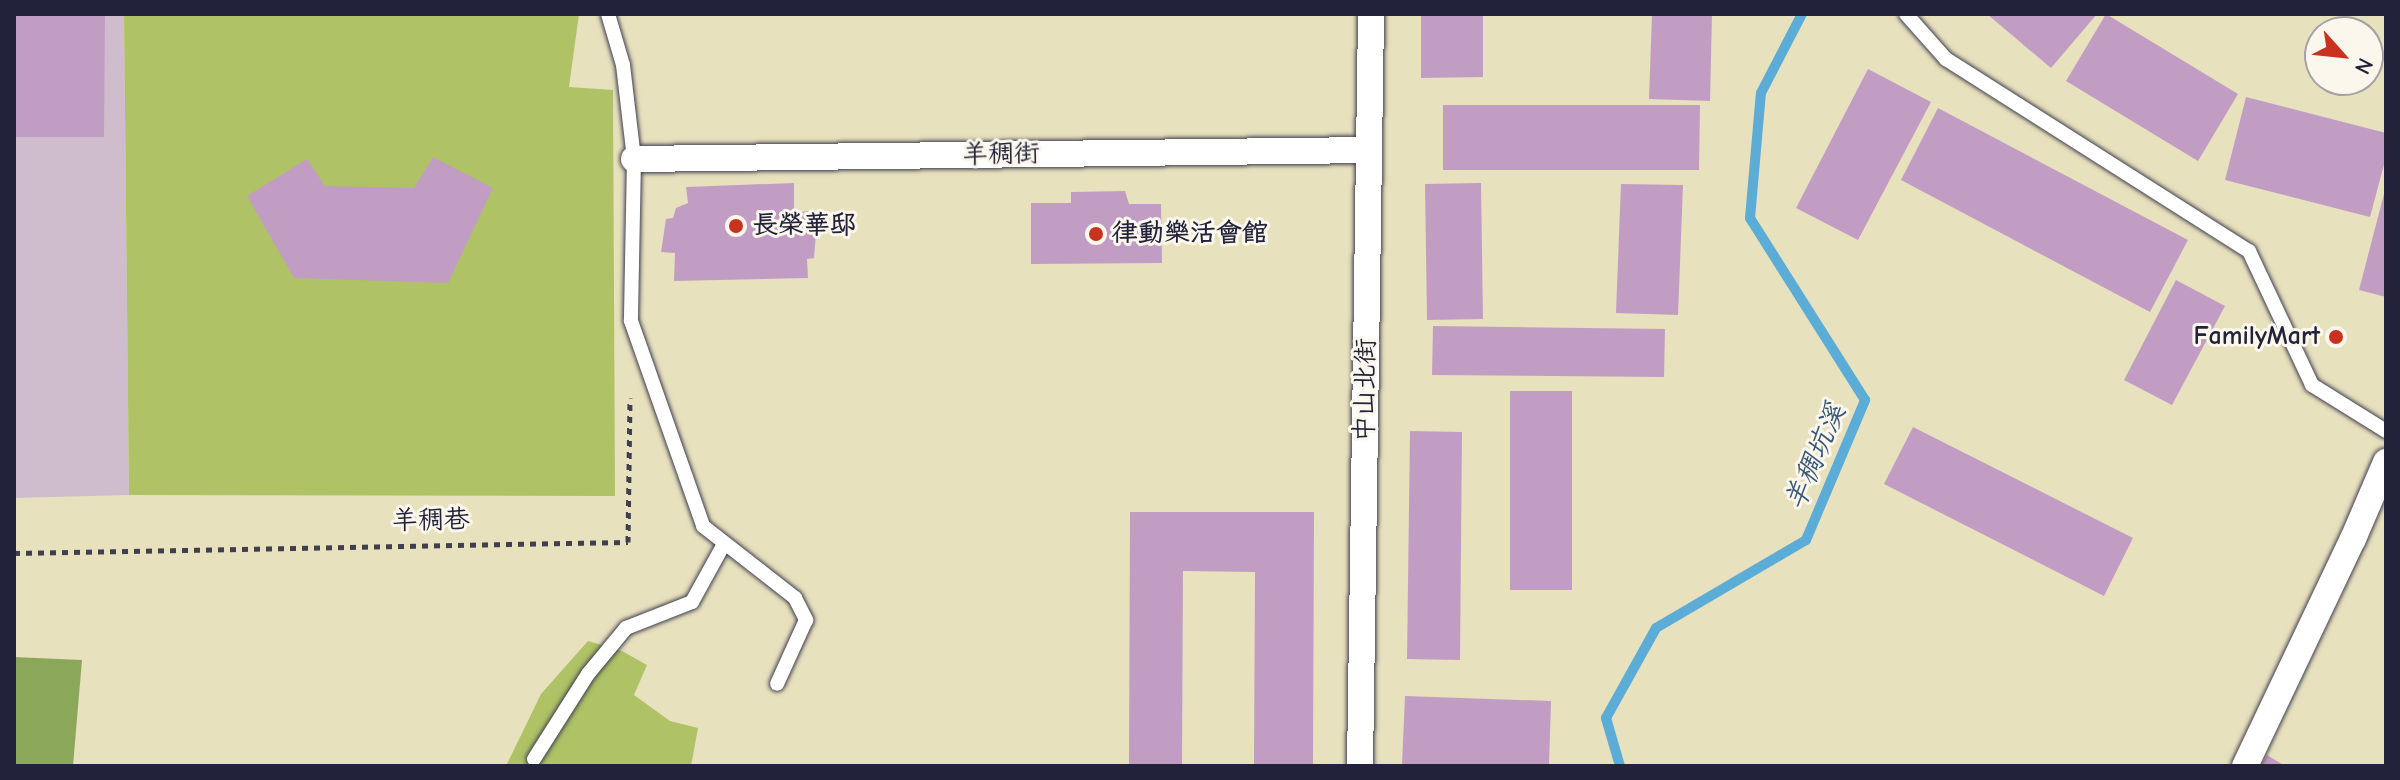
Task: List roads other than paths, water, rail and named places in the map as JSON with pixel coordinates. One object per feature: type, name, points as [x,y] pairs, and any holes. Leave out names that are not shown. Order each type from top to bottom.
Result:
[{"type":"street","name":"中山北街","points":[[1360,766],[1371,14]]},
{"type":"street","name":"羊稠街","points":[[634,159],[1369,150]]},
{"type":"street","points":[[2245,766],[2353,539],[2386,462]]},
{"type":"lane","points":[[608,14],[623,65],[634,159],[631,321],[703,526],[795,598],[806,620],[777,684]]},
{"type":"lane","points":[[1906,14],[1946,59],[2249,251],[2312,385],[2386,431]]},
{"type":"lane","points":[[534,759],[588,674],[626,628],[692,602],[724,544]]},
{"type":"waterway","name":"羊稠坑溪","points":[[1620,766],[1606,718],[1656,628],[1806,540],[1865,400],[1750,218],[1761,93],[1802,14]]},
{"type":"place","name":"長榮華邸","points":[[736,226]]},
{"type":"place","name":"律動樂活會館","points":[[1096,234]]},
{"type":"place","name":"FamilyMart","points":[[2336,337]]}]
